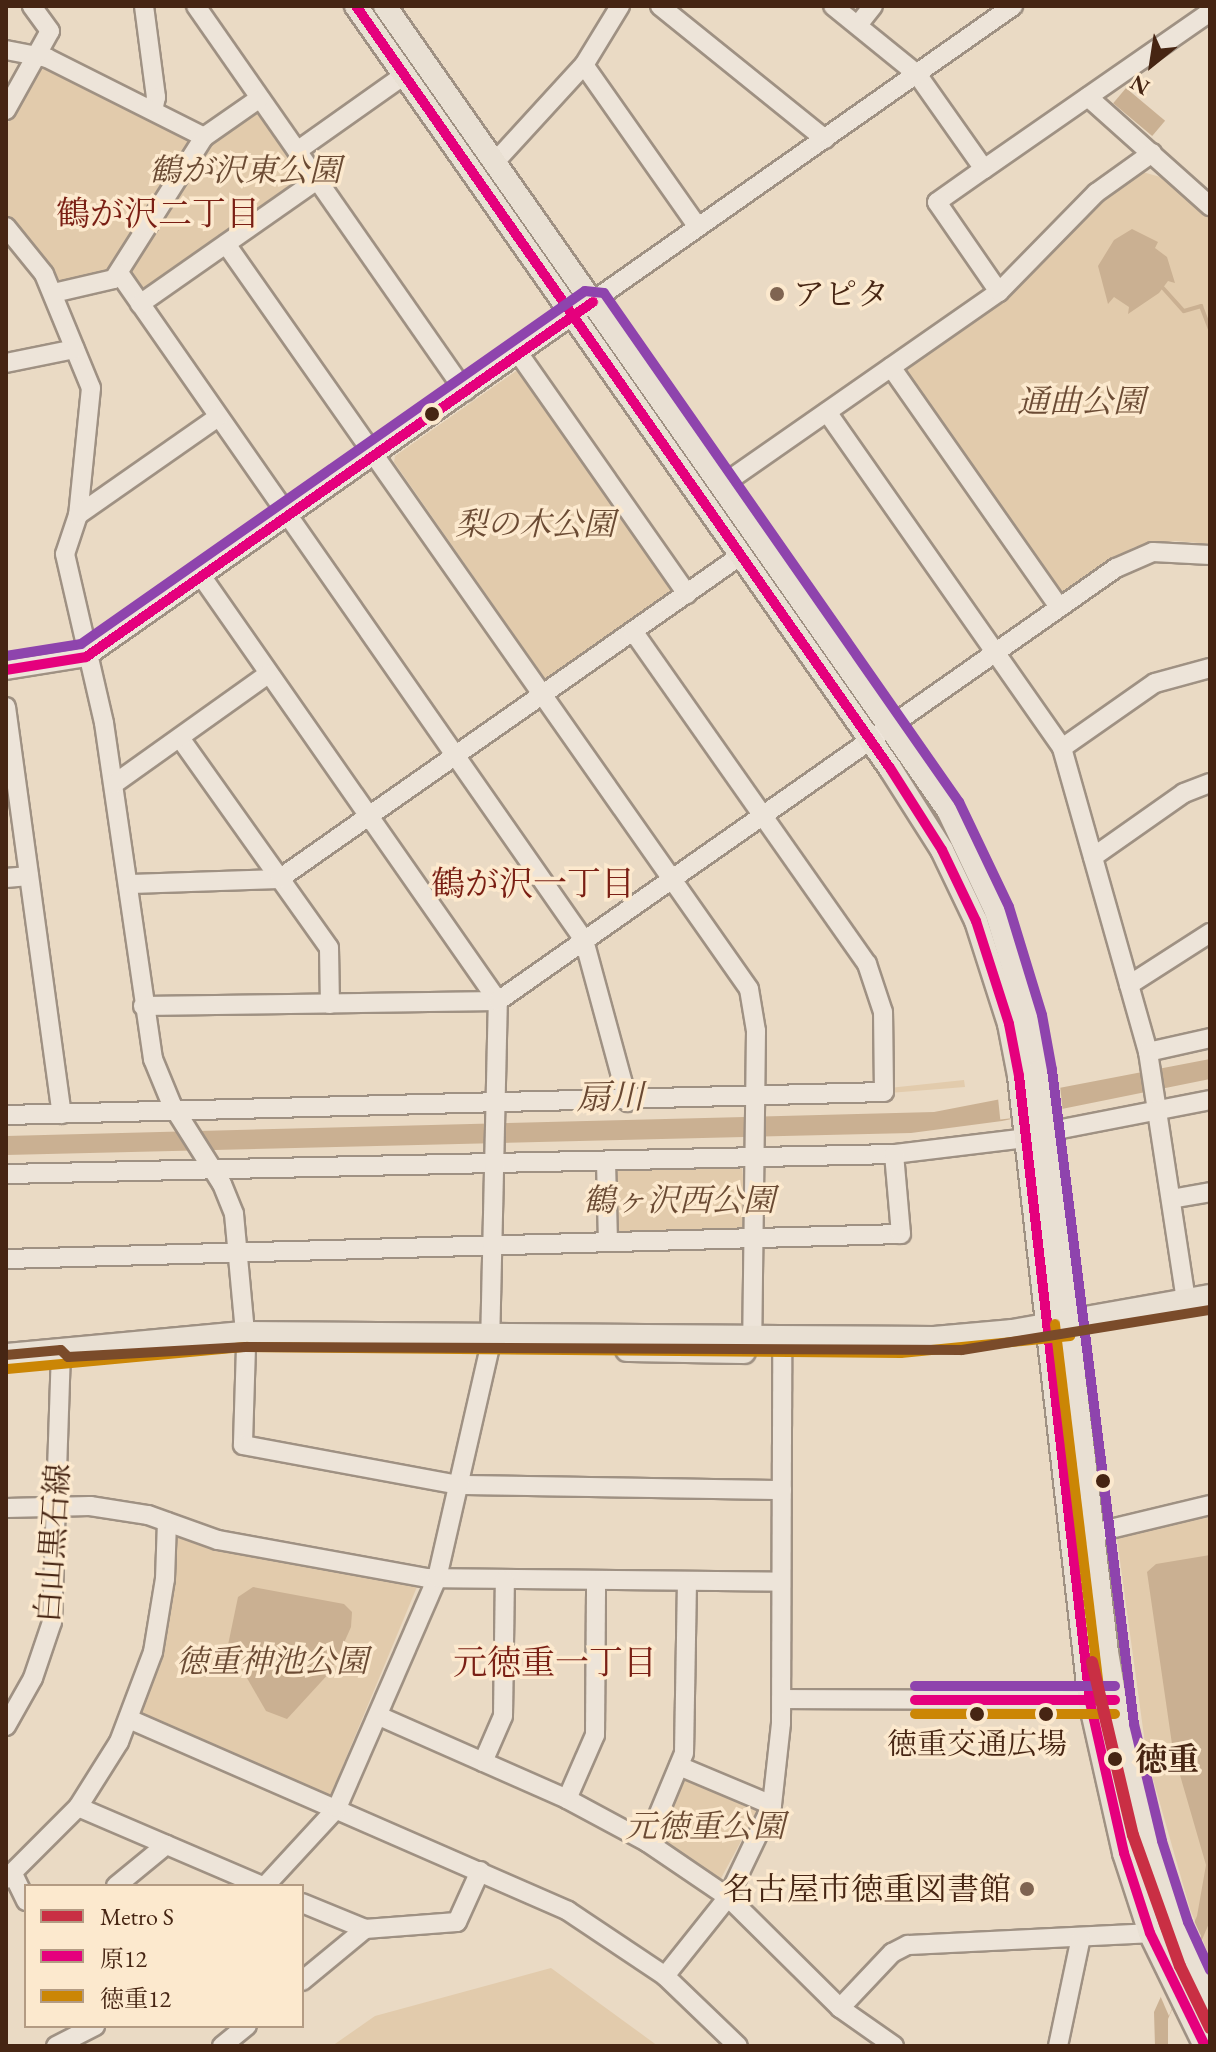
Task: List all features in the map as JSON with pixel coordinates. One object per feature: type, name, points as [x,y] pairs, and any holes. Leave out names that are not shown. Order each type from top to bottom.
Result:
[{"type":"main road","points":[[356,6],[403,76],[722,485],[948,810],[975,860],[1005,939],[1036,1132],[1060,1331],[1090,1702],[1124,1853],[1150,1933],[1205,2046]]},
{"type":"main road","points":[[385,6],[495,162],[583,309],[740,556],[871,741],[942,850],[976,921],[1028,1074]]},
{"type":"main road","points":[[491,1340],[782,1352],[962,1350],[1210,1296]]},
{"type":"main road","points":[[6,1355],[61,1350],[68,1357],[245,1340],[934,1338],[1060,1331],[1210,1310]]},
{"type":"main road","points":[[1060,1331],[1094,1533],[1115,1700],[1140,1817],[1181,1938],[1210,2003]]},
{"type":"street","points":[[6,110],[50,31],[32,6]]},
{"type":"street","points":[[144,6],[156,97],[153,111]]},
{"type":"street","points":[[196,6],[465,391]]},
{"type":"street","points":[[495,162],[584,65],[620,6]]},
{"type":"street","points":[[660,6],[825,139]]},
{"type":"street","points":[[833,6],[917,74],[984,169]]},
{"type":"street","points":[[858,25],[873,6]]},
{"type":"street","points":[[6,670],[86,657],[1013,6]]},
{"type":"street","points":[[1183,6],[1205,15]]},
{"type":"street","points":[[999,292],[937,202],[1205,15]]},
{"type":"street","points":[[6,50],[36,56],[204,137]]},
{"type":"street","points":[[584,65],[698,227]]},
{"type":"street","points":[[297,151],[403,76]]},
{"type":"street","points":[[1088,97],[1210,206]]},
{"type":"street","points":[[54,293],[114,279],[204,137],[260,98]]},
{"type":"street","points":[[722,485],[999,292],[1096,193],[1152,153]]},
{"type":"street","points":[[140,304],[317,180]]},
{"type":"street","points":[[6,227],[54,293],[91,388],[78,515],[65,554],[114,784],[131,884],[143,1006],[153,1059],[214,1170],[234,1214],[241,1251],[245,1340],[243,1445],[459,1485],[782,1490]]},
{"type":"street","points":[[226,244],[749,989],[756,1031],[752,1337]]},
{"type":"street","points":[[119,273],[584,940],[628,1102]]},
{"type":"street","points":[[6,363],[75,349]]},
{"type":"street","points":[[519,354],[687,594]]},
{"type":"street","points":[[891,367],[1059,607]]},
{"type":"street","points":[[827,412],[1062,748],[1149,1061],[1186,1301]]},
{"type":"street","points":[[78,515],[218,417]]},
{"type":"street","points":[[143,1006],[498,1001],[1133,558],[1172,550],[1210,555]]},
{"type":"street","points":[[131,884],[279,879],[740,556]]},
{"type":"street","points":[[202,577],[498,1001],[491,1340],[437,1578],[337,1808],[266,1884]]},
{"type":"street","points":[[6,1115],[179,1110],[496,1112],[628,1102],[755,1108],[884,1092],[879,988],[763,815],[634,632]]},
{"type":"street","points":[[1062,748],[1155,683],[1210,668]]},
{"type":"street","points":[[114,784],[268,674]]},
{"type":"street","points":[[6,707],[11,783],[29,876],[62,1114]]},
{"type":"street","points":[[180,738],[329,948],[330,1004]]},
{"type":"street","points":[[1093,857],[1184,793],[1210,783]]},
{"type":"street","points":[[6,878],[29,876]]},
{"type":"street","points":[[1129,985],[1210,933]]},
{"type":"street","points":[[1149,1061],[1210,1038]]},
{"type":"street","points":[[6,1174],[214,1170],[495,1156],[606,1161],[754,1149],[894,1154],[1036,1132],[1157,1102],[1210,1100]]},
{"type":"street","points":[[6,1259],[901,1234],[894,1154]]},
{"type":"street","points":[[606,1161],[608,1241]]},
{"type":"street","points":[[1171,1199],[1210,1192]]},
{"type":"street","name":"白山黒石線","points":[[6,1726],[33,1678],[52,1622],[59,1506],[61,1350]]},
{"type":"street","points":[[665,1976],[728,1897],[772,1805],[782,1699],[782,1352]]},
{"type":"street","points":[[1094,1533],[1210,1505]]},
{"type":"street","points":[[6,1508],[90,1506],[167,1522],[218,1540],[437,1578],[781,1582]]},
{"type":"street","points":[[24,1898],[9,1876],[78,1807],[129,1719],[160,1613],[167,1522]]},
{"type":"street","points":[[483,1762],[503,1716],[505,1580]]},
{"type":"street","points":[[567,1799],[595,1735],[596,1581]]},
{"type":"street","points":[[647,1842],[684,1753],[687,1583]]},
{"type":"street","points":[[782,1699],[1115,1700]]},
{"type":"street","points":[[379,1716],[567,1799],[647,1842],[728,1897],[840,2008],[894,2046]]},
{"type":"street","points":[[129,1719],[568,1911],[665,1976],[738,2046]]},
{"type":"street","points":[[679,1766],[772,1805]]},
{"type":"street","points":[[78,1807],[259,1884]]},
{"type":"street","points":[[118,1884],[166,1845]]},
{"type":"street","points":[[304,1904],[365,1929],[457,1922],[480,1871]]},
{"type":"street","points":[[304,1979],[365,1929]]},
{"type":"street","points":[[840,2008],[892,1953],[908,1945],[1150,1933]]},
{"type":"street","points":[[1058,2046],[1081,1937]]},
{"type":"street","points":[[56,2046],[91,2028]]},
{"type":"street","points":[[222,2046],[244,2028]]},
{"type":"green space","points":[[45,62],[193,136],[195,143],[111,275],[55,283],[6,216],[6,126]]},
{"type":"green space","name":"鶴が沢東公園","points":[[253,111],[261,111],[306,175],[305,181],[145,293],[138,291],[126,274],[205,144]]},
{"type":"green space","name":"通曲公園","points":[[1139,171],[1164,178],[1210,218],[1210,544],[1176,541],[1134,547],[1062,593],[1055,592],[903,371],[1099,199]]},
{"type":"green space","name":"梨の木公園","points":[[519,369],[525,371],[676,594],[553,680],[545,679],[394,462],[395,456]]},
{"type":"green space","points":[[964,1080],[965,1087],[889,1093],[889,1088]]},
{"type":"green space","name":"鶴ヶ沢西公園","points":[[742,1165],[747,1227],[742,1232],[618,1235],[613,1230],[611,1171],[616,1166]]},
{"type":"green space","points":[[1210,1511],[1210,1958],[1190,1909],[1147,1758],[1117,1539],[1153,1522]]},
{"type":"green space","name":"徳重神池公園","points":[[175,1533],[419,1582],[331,1794],[324,1797],[140,1717]]},
{"type":"green space","name":"元徳重公園","points":[[687,1774],[759,1808],[719,1882],[656,1838],[681,1777]]},
{"type":"green space","points":[[551,1968],[658,2046],[332,2046],[375,2016]]},
{"type":"shaded area","points":[[1126,88],[1165,121],[1152,136],[1113,103]]},
{"type":"shaded area","points":[[1132,229],[1158,242],[1155,248],[1167,257],[1175,283],[1168,281],[1159,293],[1128,314],[1129,307],[1114,297],[1108,304],[1098,266],[1114,240]]},
{"type":"shaded area","points":[[1210,1059],[1210,1079],[1002,1121],[911,1133],[6,1155],[6,1136],[934,1112]]},
{"type":"shaded area","points":[[1210,1555],[1210,1921],[1168,2019],[1168,2046],[1155,2046],[1154,2012],[1197,1916],[1206,1865],[1173,1751],[1147,1572],[1156,1564]]},
{"type":"shaded area","points":[[253,1587],[344,1604],[352,1612],[351,1627],[332,1670],[287,1719],[266,1711],[228,1645],[238,1597]]},
{"type":"pier","points":[[1060,1085],[1063,1113],[1000,1119],[997,1092]]},
{"type":"pier","points":[[1192,1916],[1201,1936],[1169,2016],[1159,1993]]},
{"type":"waterway","points":[[1163,288],[1184,311],[1201,306],[1210,329]]},
{"type":"metro line","name":"S","points":[[1092,1662],[1133,1835],[1180,1966],[1210,2028]]},
{"type":"transit line","name":"原12","points":[[356,6],[890,768],[942,850],[976,921],[1009,1024],[1019,1076],[1090,1702],[1124,1853],[1150,1933],[1205,2046]]},
{"type":"transit line","points":[[6,656],[81,644],[585,291],[604,293],[959,802],[1009,907],[1042,1015],[1052,1070],[1134,1724],[1162,1841],[1188,1922],[1210,1970]]},
{"type":"transit line","name":"原12","points":[[6,670],[86,657],[593,302]]},
{"type":"transit line","points":[[6,1355],[61,1350],[68,1357],[246,1347],[962,1350],[1210,1310]]},
{"type":"transit line","name":"徳重12","points":[[1055,1324],[1101,1702]]},
{"type":"transit line","name":"徳重12","points":[[7,1369],[246,1347],[901,1353],[1070,1336]]},
{"type":"transit line","points":[[915,1686],[1115,1686]]},
{"type":"transit line","name":"原12","points":[[915,1700],[1115,1700]]},
{"type":"transit line","name":"徳重12","points":[[915,1714],[1115,1714]]},
{"type":"place","name":"アピタ","points":[[777,294]]},
{"type":"place","name":"徳重交通広場","points":[[977,1714]]},
{"type":"place","name":"徳重","points":[[1115,1759]]},
{"type":"place","name":"名古屋市徳重図書館","points":[[1027,1889]]},
{"type":"district","name":"鶴が沢二丁目","points":[[158,214]]},
{"type":"district","name":"鶴が沢一丁目","points":[[533,884]]},
{"type":"district","name":"元徳重一丁目","points":[[555,1663]]},
{"type":"water label","name":"扇川","points":[[610,1097]]}]
